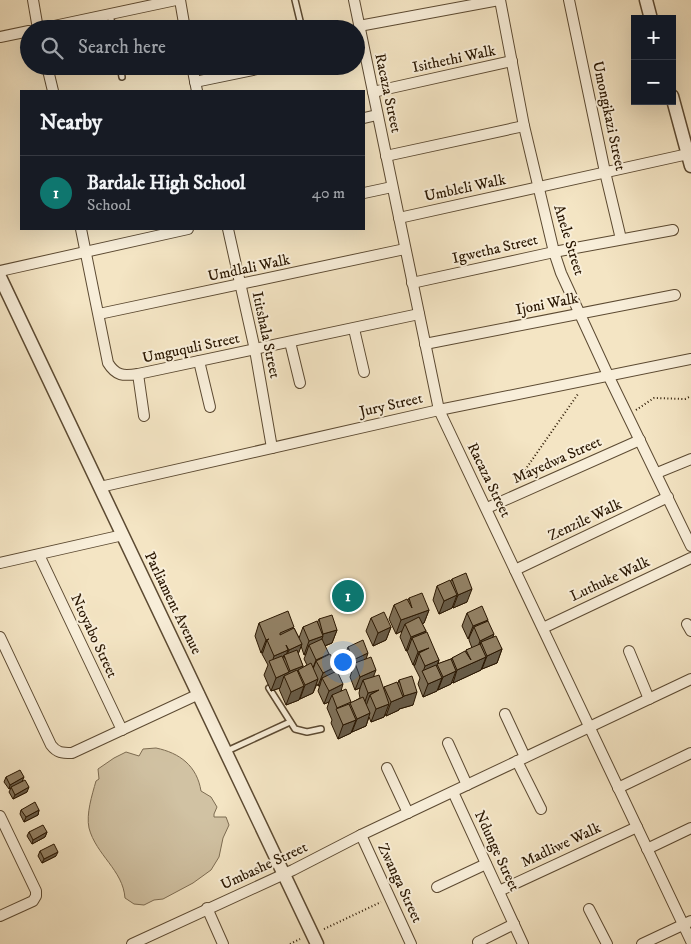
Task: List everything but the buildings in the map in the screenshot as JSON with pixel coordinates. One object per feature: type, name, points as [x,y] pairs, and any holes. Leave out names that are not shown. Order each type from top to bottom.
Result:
[{"type":"street","points":[[33,0],[37,20]]},
{"type":"street","points":[[82,20],[176,0]]},
{"type":"street","points":[[180,0],[183,20]]},
{"type":"street","name":"Racaza Street","points":[[354,0],[358,20]]},
{"type":"street","points":[[365,25],[500,0]]},
{"type":"street","name":"Anele Street","points":[[500,0],[524,126],[554,252],[608,375],[668,497],[689,535],[691,546]]},
{"type":"street","name":"Umongikazi Street","points":[[570,0],[605,172],[621,239]]},
{"type":"street","points":[[646,0],[650,15]]},
{"type":"street","points":[[0,37],[20,33]]},
{"type":"street","name":"Isithethi Walk","points":[[373,92],[512,61]]},
{"type":"street","name":"Racaza Street","points":[[365,65],[373,92],[439,410],[647,849],[687,923],[691,941]]},
{"type":"street","points":[[49,75],[53,90]]},
{"type":"street","points":[[196,87],[239,75]]},
{"type":"street","points":[[674,105],[689,160]]},
{"type":"street","points":[[365,118],[377,115]]},
{"type":"street","points":[[386,156],[524,126]]},
{"type":"street","name":"Umbleli Walk","points":[[399,218],[605,172],[689,160]]},
{"type":"street","points":[[365,193],[392,187]]},
{"type":"street","name":"Umguquli Street","points":[[82,230],[108,363],[113,371],[128,376],[419,314]]},
{"type":"street","points":[[0,271],[86,252],[160,232],[179,230]]},
{"type":"street","name":"Ititshala Street","points":[[228,230],[255,350],[272,448]]},
{"type":"street","name":"Igwetha Street","points":[[412,283],[554,252],[673,230]]},
{"type":"street","name":"Umdlali Walk","points":[[99,314],[405,249]]},
{"type":"street","name":"Parliament Avenue","points":[[0,277],[317,944]]},
{"type":"street","name":"Ijoni Walk","points":[[425,344],[675,295]]},
{"type":"street","points":[[354,329],[364,372]]},
{"type":"street","points":[[290,342],[300,383]]},
{"type":"street","name":"Jury Street","points":[[100,487],[439,410],[691,359]]},
{"type":"street","points":[[199,361],[210,407]]},
{"type":"street","points":[[138,374],[144,416]]},
{"type":"street","name":"Mayedwa Street","points":[[487,508],[640,440]]},
{"type":"street","points":[[657,473],[691,460]]},
{"type":"street","name":"Zenzile Walk","points":[[516,570],[668,497]]},
{"type":"street","points":[[0,563],[123,536]]},
{"type":"street","name":"Ntoyabo Street","points":[[39,555],[122,730]]},
{"type":"street","name":"Luthuke Walk","points":[[543,628],[691,558]]},
{"type":"street","points":[[0,637],[55,750],[61,753],[72,753],[199,694]]},
{"type":"street","points":[[629,651],[648,699]]},
{"type":"street","name":"Umbashe Street","points":[[138,943],[207,908],[284,874],[361,835],[691,679]]},
{"type":"street","points":[[505,714],[541,810]]},
{"type":"street","points":[[448,743],[467,785]]},
{"type":"street","points":[[618,788],[691,753]]},
{"type":"street","points":[[387,768],[408,813]]},
{"type":"street","name":"Ndunge Street","points":[[453,792],[523,944]]},
{"type":"street","points":[[0,816],[4,834],[36,891],[33,901],[0,916]]},
{"type":"street","name":"Madliwe Walk","points":[[499,891],[637,827]]},
{"type":"street","points":[[647,849],[691,828]]},
{"type":"street","name":"Zwanga Street","points":[[361,835],[411,944]]},
{"type":"street","points":[[437,887],[486,864]]},
{"type":"street","points":[[207,908],[223,944]]},
{"type":"street","points":[[589,909],[607,944]]},
{"type":"street","points":[[642,944],[687,923]]},
{"type":"street","points":[[478,942],[514,924]]},
{"type":"lane","points":[[296,0],[300,20]]},
{"type":"lane","points":[[110,14],[111,20]]},
{"type":"lane","points":[[269,688],[290,722],[299,730],[307,732],[321,728]]},
{"type":"lane","points":[[226,751],[290,722]]},
{"type":"path","points":[[528,490],[525,470],[580,392],[578,381]]},
{"type":"path","points":[[628,415],[654,398],[685,399],[691,396]]},
{"type":"path","points":[[324,929],[390,898]]},
{"type":"path","points":[[290,944],[300,939]]},
{"type":"shaded area","points":[[156,748],[173,753],[186,762],[196,774],[201,791],[211,797],[217,807],[214,817],[226,817],[229,825],[223,838],[219,857],[211,870],[193,883],[163,899],[154,900],[144,905],[134,904],[125,898],[120,879],[92,838],[88,823],[89,811],[96,781],[99,779],[98,769],[126,752],[139,756],[143,749]]},
{"type":"place","name":"Bardale High School","points":[[348,596]]}]
